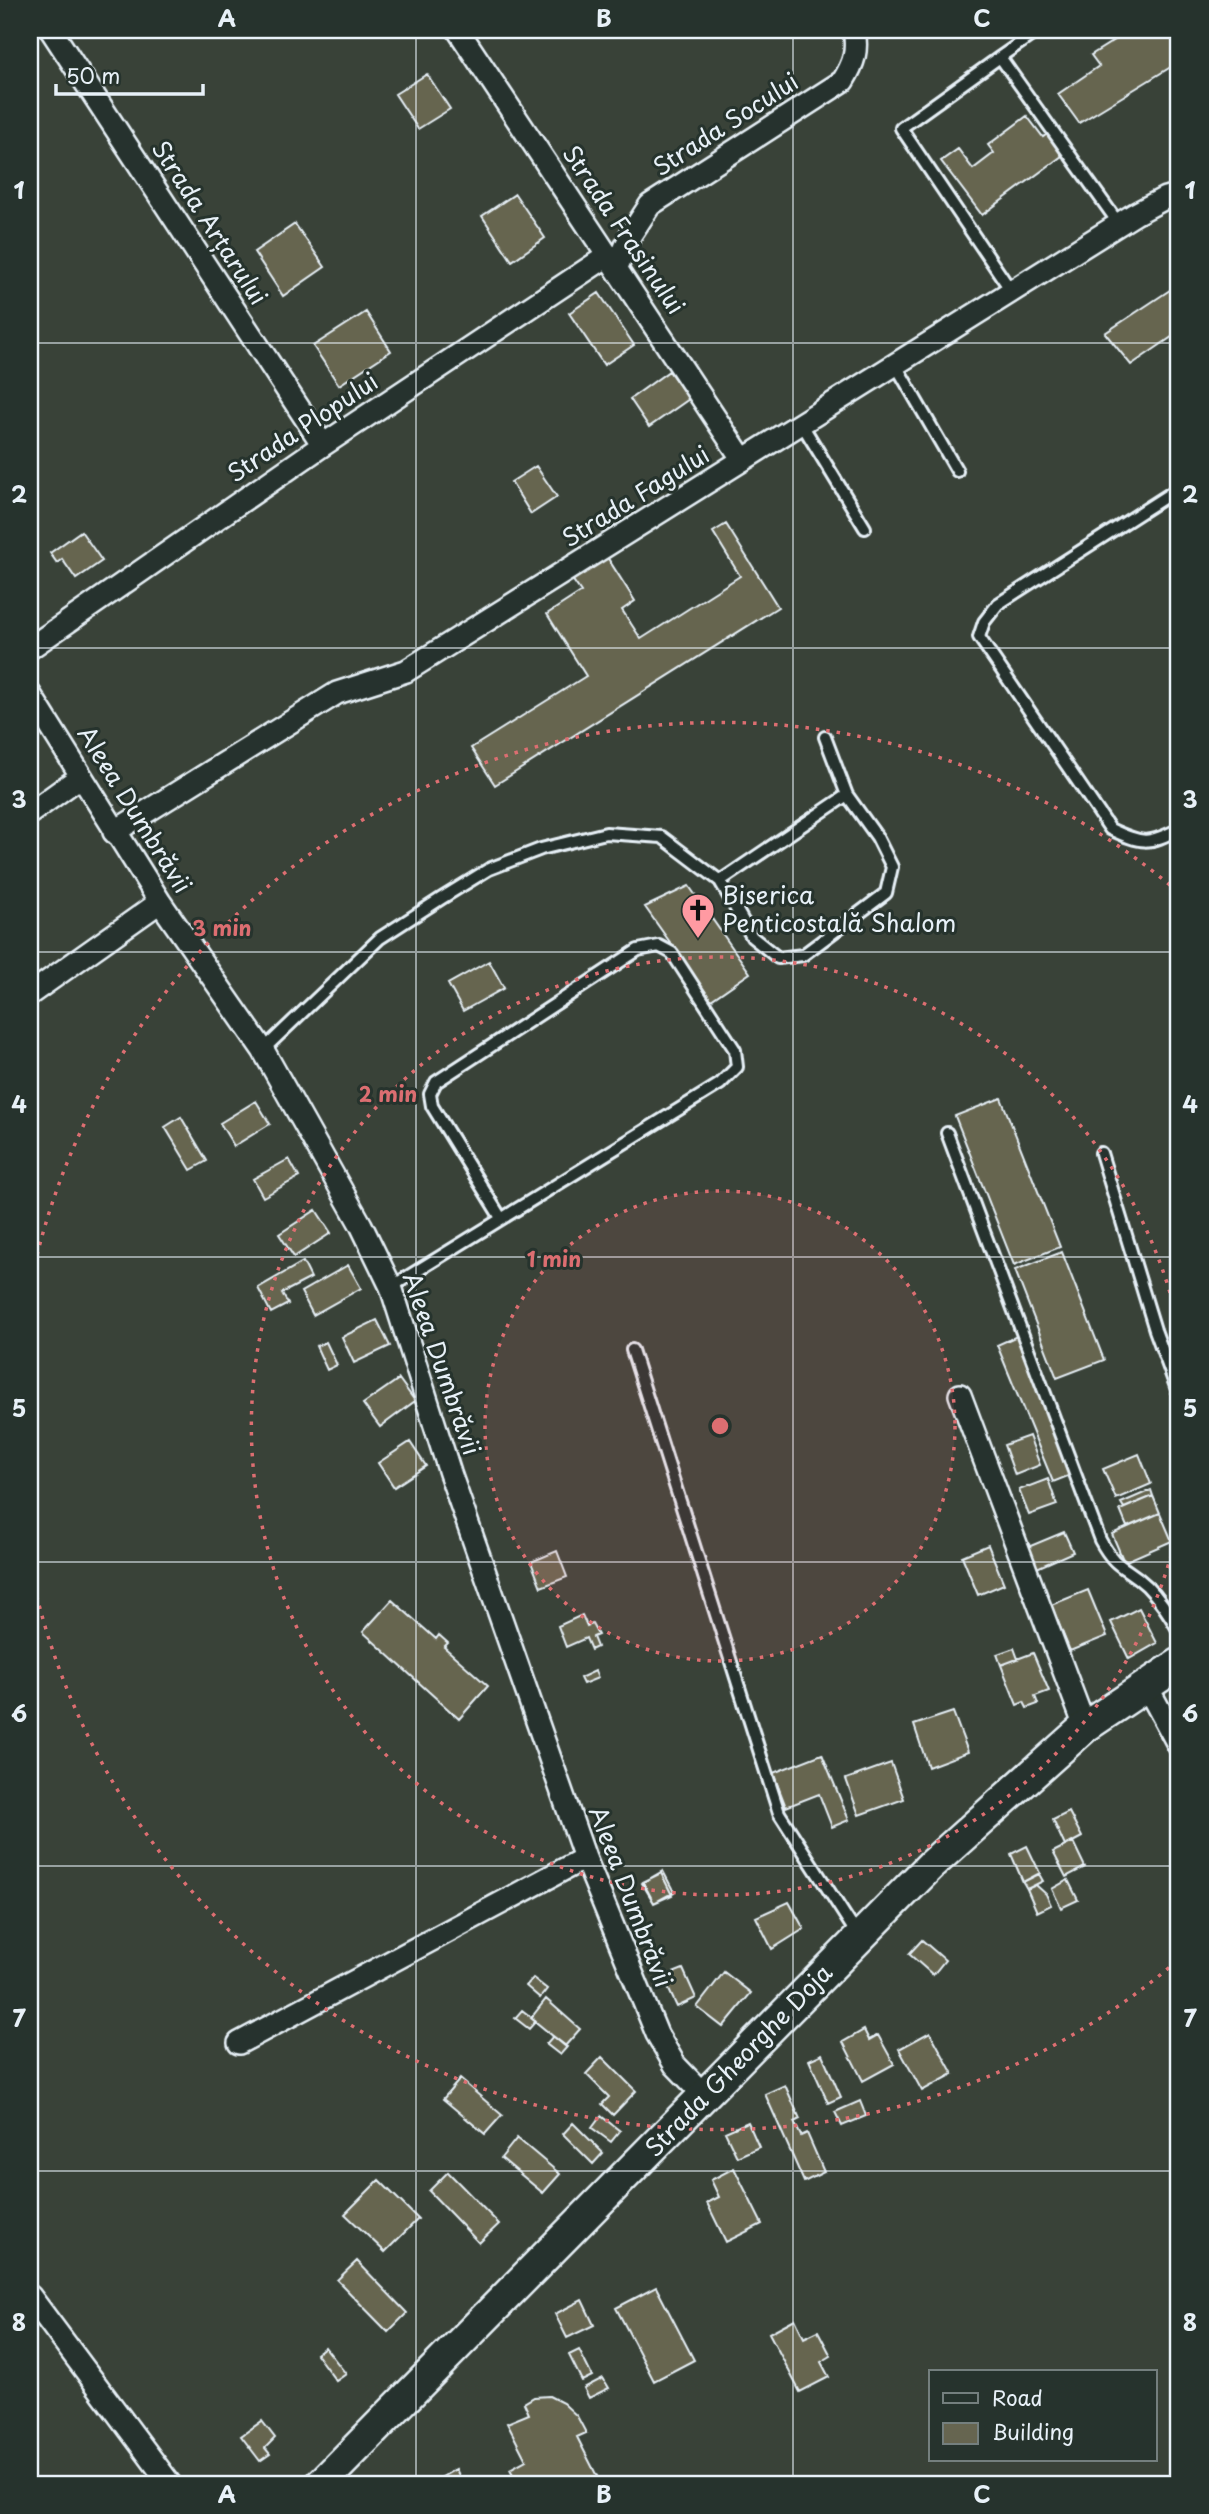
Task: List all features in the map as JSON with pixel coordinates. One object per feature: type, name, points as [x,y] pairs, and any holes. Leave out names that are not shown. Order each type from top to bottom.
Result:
[{"type":"main road","name":"Strada Gheorghe Doja","points":[[321,2484],[931,1864],[1085,1727],[1179,1664]]},
{"type":"street","name":"Strada Arțarului","points":[[51,30],[323,445]]},
{"type":"street","name":"Strada Frasinului","points":[[458,30],[743,460]]},
{"type":"street","name":"Strada Socului","points":[[613,261],[650,205],[843,80],[854,63],[857,46],[854,30]]},
{"type":"street","name":"Strada Fagului","points":[[114,832],[337,693],[406,671],[802,423],[894,362],[1119,224],[1165,198],[1179,195]]},
{"type":"street","name":"Strada Plopului","points":[[30,648],[323,445],[613,261]]},
{"type":"street","name":"Aleea Dumbrăvii","points":[[30,694],[114,832],[263,1050],[326,1158],[391,1287],[450,1473],[585,1858],[657,2034],[675,2065],[705,2096]]},
{"type":"street","points":[[30,813],[80,777]]},
{"type":"street","points":[[30,994],[160,902]]},
{"type":"street","points":[[960,1395],[1085,1727]]},
{"type":"street","points":[[1146,1685],[1179,1746]]},
{"type":"street","points":[[239,2043],[585,1858]]},
{"type":"street","points":[[30,2296],[170,2484]]},
{"type":"lane","points":[[1012,292],[901,128],[1039,30]]},
{"type":"lane","points":[[1000,57],[1119,224]]},
{"type":"lane","points":[[894,362],[957,471]]},
{"type":"lane","points":[[802,423],[865,528]]},
{"type":"lane","points":[[1179,488],[998,604],[984,622],[979,638],[1110,829],[1136,841],[1154,842],[1179,829]]},
{"type":"lane","points":[[263,1050],[380,938],[489,869],[541,849],[606,833],[662,836],[720,881],[752,937],[778,958],[803,955],[886,893],[892,867],[877,837],[847,795],[825,737]]},
{"type":"lane","points":[[720,881],[847,795]]},
{"type":"lane","points":[[391,1287],[720,1084],[737,1067],[735,1049],[672,953],[659,946],[638,950],[436,1082],[430,1094],[432,1106],[501,1218]]},
{"type":"lane","points":[[947,1133],[1100,1541],[1112,1562],[1146,1585],[1164,1605],[1179,1631]]},
{"type":"lane","points":[[1101,1153],[1155,1331],[1179,1395]]},
{"type":"lane","points":[[632,1350],[779,1813],[859,1938]]},
{"type":"building","points":[[1131,30],[1179,30],[1179,62],[1079,123],[1058,94],[1099,66],[1091,55]]},
{"type":"building","points":[[427,74],[450,109],[418,129],[395,94]]},
{"type":"building","points":[[1027,116],[1043,137],[1050,132],[1066,153],[982,215],[941,161],[958,149],[973,169],[994,153],[988,145]]},
{"type":"building","points":[[515,194],[545,238],[512,261],[482,216]]},
{"type":"building","points":[[295,224],[325,267],[283,296],[254,252]]},
{"type":"building","points":[[1179,284],[1179,332],[1131,365],[1105,333]]},
{"type":"building","points":[[599,293],[634,345],[604,365],[569,313]]},
{"type":"building","points":[[366,312],[391,351],[339,385],[313,346]]},
{"type":"building","points":[[669,371],[689,399],[649,427],[630,399]]},
{"type":"building","points":[[536,466],[557,497],[531,514],[511,482]]},
{"type":"building","points":[[726,524],[778,607],[495,785],[471,748],[586,676],[547,614],[581,592],[572,579],[607,557],[635,601],[622,610],[641,639],[740,576],[713,532]]},
{"type":"building","points":[[81,531],[102,561],[76,579],[62,559],[57,563],[50,553]]},
{"type":"building","name":"Biserica Penticostală Shalom","points":[[689,886],[750,973],[711,1000],[645,907]]},
{"type":"building","points":[[489,961],[504,988],[463,1011],[448,984]]},
{"type":"building","points":[[1001,1098],[1060,1247],[1014,1265],[955,1116]]},
{"type":"building","points":[[256,1101],[270,1124],[234,1146],[220,1123]]},
{"type":"building","points":[[181,1117],[207,1161],[191,1170],[165,1127]]},
{"type":"building","points":[[289,1159],[299,1177],[263,1197],[253,1179]]},
{"type":"building","points":[[316,1210],[331,1233],[294,1257],[279,1234]]},
{"type":"building","points":[[1062,1252],[1104,1360],[1057,1378],[1015,1270]]},
{"type":"building","points":[[303,1262],[311,1278],[282,1293],[288,1304],[271,1313],[258,1288]]},
{"type":"building","points":[[348,1265],[361,1288],[313,1315],[301,1292]]},
{"type":"building","points":[[377,1320],[390,1346],[354,1363],[342,1337]]},
{"type":"building","points":[[1017,1336],[1073,1474],[1053,1482],[997,1345]]},
{"type":"building","points":[[326,1342],[337,1365],[327,1370],[316,1346]]},
{"type":"building","points":[[399,1379],[415,1401],[380,1427],[363,1404]]},
{"type":"building","points":[[1029,1436],[1040,1465],[1015,1475],[1004,1445]]},
{"type":"building","points":[[410,1442],[426,1466],[394,1487],[378,1463]]},
{"type":"building","points":[[1139,1454],[1151,1484],[1116,1499],[1103,1469]]},
{"type":"building","points":[[1048,1479],[1057,1505],[1029,1515],[1019,1490]]},
{"type":"building","points":[[1151,1490],[1153,1496],[1124,1508],[1121,1503]]},
{"type":"building","points":[[1153,1496],[1160,1513],[1127,1527],[1120,1510]]},
{"type":"building","points":[[1160,1513],[1172,1541],[1124,1562],[1112,1534]]},
{"type":"building","points":[[1064,1532],[1073,1552],[1037,1568],[1028,1547]]},
{"type":"building","points":[[988,1545],[1004,1584],[978,1595],[962,1556]]},
{"type":"building","points":[[557,1551],[567,1577],[541,1587],[531,1562]]},
{"type":"building","points":[[1088,1590],[1107,1636],[1070,1651],[1051,1605]]},
{"type":"building","points":[[392,1600],[436,1639],[439,1635],[448,1643],[444,1647],[488,1686],[459,1719],[363,1632]]},
{"type":"building","points":[[1139,1608],[1157,1643],[1129,1659],[1111,1622]]},
{"type":"building","points":[[582,1615],[587,1626],[592,1624],[598,1635],[593,1637],[597,1647],[591,1650],[586,1638],[566,1647],[558,1626]]},
{"type":"building","points":[[1014,1648],[1018,1659],[1001,1665],[997,1654]]},
{"type":"building","points":[[1033,1653],[1049,1691],[1035,1696],[1038,1704],[1027,1708],[1024,1702],[1017,1705],[1001,1665]]},
{"type":"building","points":[[595,1671],[598,1678],[583,1684],[580,1678]]},
{"type":"building","points":[[953,1712],[968,1752],[928,1767],[914,1725]]},
{"type":"building","points":[[822,1754],[849,1820],[832,1827],[819,1794],[786,1807],[773,1773]]},
{"type":"building","points":[[891,1763],[904,1799],[859,1815],[846,1779]]},
{"type":"building","points":[[1069,1812],[1082,1837],[1065,1846],[1053,1820]]},
{"type":"building","points":[[1073,1842],[1085,1867],[1066,1877],[1053,1852]]},
{"type":"building","points":[[1027,1846],[1040,1873],[1023,1882],[1011,1854]]},
{"type":"building","points":[[663,1871],[674,1892],[654,1903],[642,1883]]},
{"type":"building","points":[[661,1873],[672,1895],[654,1903],[643,1882]]},
{"type":"building","points":[[1039,1874],[1043,1881],[1027,1889],[1023,1882]]},
{"type":"building","points":[[1068,1880],[1078,1900],[1061,1908],[1052,1889]]},
{"type":"building","points":[[1036,1885],[1046,1894],[1051,1905],[1037,1912],[1027,1889]]},
{"type":"building","points":[[789,1902],[804,1929],[772,1949],[756,1917]]},
{"type":"building","points":[[922,1940],[945,1960],[933,1975],[909,1954]]},
{"type":"building","points":[[683,1969],[696,1998],[677,2007],[663,1977]]},
{"type":"building","points":[[724,1972],[751,1993],[723,2027],[697,2007]]},
{"type":"building","points":[[533,1978],[547,1989],[540,1998],[526,1986]]},
{"type":"building","points":[[546,1999],[580,2029],[565,2046],[531,2018]]},
{"type":"building","points":[[522,2010],[536,2021],[529,2029],[515,2018]]},
{"type":"building","points":[[864,2030],[869,2040],[878,2035],[894,2064],[863,2081],[843,2042]]},
{"type":"building","points":[[930,2032],[953,2074],[922,2091],[899,2049]]},
{"type":"building","points":[[553,2036],[567,2047],[560,2055],[546,2044]]},
{"type":"building","points":[[822,2054],[841,2097],[828,2103],[809,2060]]},
{"type":"building","points":[[602,2057],[636,2091],[613,2115],[602,2104],[609,2097],[586,2074]]},
{"type":"building","points":[[460,2079],[502,2115],[485,2134],[443,2099]]},
{"type":"building","points":[[785,2085],[800,2119],[794,2122],[801,2136],[807,2133],[824,2172],[804,2182],[765,2094]]},
{"type":"building","points":[[860,2101],[866,2116],[842,2126],[835,2112]]},
{"type":"building","points":[[601,2116],[620,2131],[611,2142],[592,2128]]},
{"type":"building","points":[[748,2122],[759,2147],[737,2157],[725,2132]]},
{"type":"building","points":[[573,2123],[603,2153],[593,2164],[563,2134]]},
{"type":"building","points":[[517,2138],[560,2174],[543,2193],[501,2158]]},
{"type":"building","points":[[734,2168],[762,2224],[726,2242],[707,2203],[719,2197],[711,2180]]},
{"type":"building","points":[[448,2172],[499,2224],[479,2243],[429,2191]]},
{"type":"building","points":[[379,2180],[418,2219],[385,2252],[345,2214]]},
{"type":"building","points":[[357,2261],[407,2313],[388,2332],[337,2280]]},
{"type":"building","points":[[656,2287],[694,2360],[654,2381],[616,2308]]},
{"type":"building","points":[[582,2300],[594,2325],[567,2338],[555,2314]]},
{"type":"building","points":[[795,2319],[804,2338],[818,2331],[831,2356],[821,2362],[829,2377],[800,2392],[769,2333]]},
{"type":"building","points":[[325,2347],[346,2374],[336,2381],[316,2354]]},
{"type":"building","points":[[579,2350],[592,2376],[582,2381],[569,2355]]},
{"type":"building","points":[[603,2378],[609,2388],[589,2398],[584,2388]]},
{"type":"building","points":[[549,2396],[563,2403],[577,2416],[586,2433],[577,2437],[601,2484],[518,2484],[510,2469],[526,2460],[507,2423],[529,2414],[524,2403],[534,2397]]},
{"type":"building","points":[[262,2421],[275,2438],[265,2448],[270,2454],[260,2461],[241,2436]]},
{"type":"building","points":[[456,2469],[463,2484],[446,2484],[442,2477]]},
{"type":"place","name":"Biserica Penticostală Shalom","points":[[698,940]]}]
